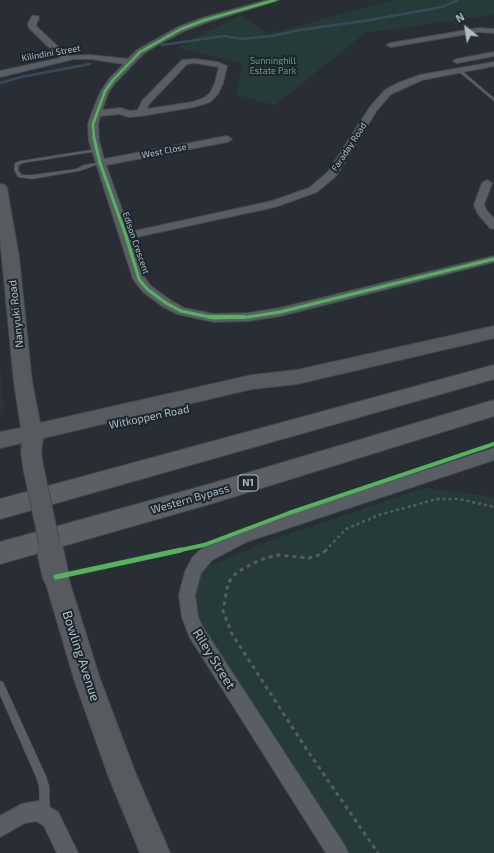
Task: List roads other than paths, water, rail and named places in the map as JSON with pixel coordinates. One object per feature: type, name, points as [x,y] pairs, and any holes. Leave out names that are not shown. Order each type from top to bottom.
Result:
[{"type":"highway","points":[[0,509],[494,372]]},
{"type":"highway","name":"Western Bypass","points":[[0,553],[210,494],[494,408]]},
{"type":"main road","name":"Nanyuki Road","points":[[0,188],[5,253],[7,330],[29,445]]},
{"type":"main road","name":"Witkoppen Road","points":[[0,448],[29,445],[202,405],[278,385],[297,377],[494,332]]},
{"type":"main road","name":"Witkoppen Road","points":[[0,440],[29,445]]},
{"type":"main road","name":"Bowling Avenue","points":[[29,445],[56,577],[87,679],[122,775],[155,853]]},
{"type":"street","name":"Edison Crescent","points":[[274,0],[225,13],[194,24],[156,42],[140,52],[129,62],[105,90],[95,114],[93,124],[94,141],[139,279],[147,289],[166,304],[182,311],[214,318],[265,315],[494,259]]},
{"type":"street","points":[[35,18],[32,24],[33,28],[66,59]]},
{"type":"street","points":[[391,45],[480,30],[494,31]]},
{"type":"street","points":[[450,62],[494,54]]},
{"type":"street","name":"Kilindini Street","points":[[0,74],[66,59],[91,57],[129,62]]},
{"type":"street","points":[[95,114],[120,112],[129,114],[141,113],[194,104],[207,100],[214,94],[219,83],[223,66],[195,61],[185,62],[145,103],[141,113]]},
{"type":"street","name":"Faraday Road","points":[[126,236],[275,204],[313,190],[332,174],[373,109],[388,92],[415,80],[494,64]]},
{"type":"street","name":"West Close","points":[[100,163],[227,139]]},
{"type":"street","points":[[487,183],[479,205],[482,212],[494,226]]},
{"type":"street","name":"Riley Street","points":[[338,853],[195,630],[190,617],[187,601],[193,572],[198,563],[206,555],[241,537],[494,454]]},
{"type":"street","points":[[0,827],[22,814],[30,811],[38,811],[48,817],[68,853]]},
{"type":"lane","points":[[462,70],[494,93]]},
{"type":"lane","points":[[462,70],[494,100]]},
{"type":"lane","points":[[96,150],[18,163],[16,170],[20,176],[32,177],[77,170],[86,166],[100,163]]},
{"type":"lane","points":[[0,685],[41,776],[44,786],[48,817]]},
{"type":"waterway","points":[[162,45],[224,36],[242,39],[272,36],[300,30],[370,20],[442,7],[458,0]]},
{"type":"waterway","points":[[0,83],[21,77],[90,64]]},
{"type":"park label","name":"Sunninghill Estate Park","points":[[273,66]]}]
